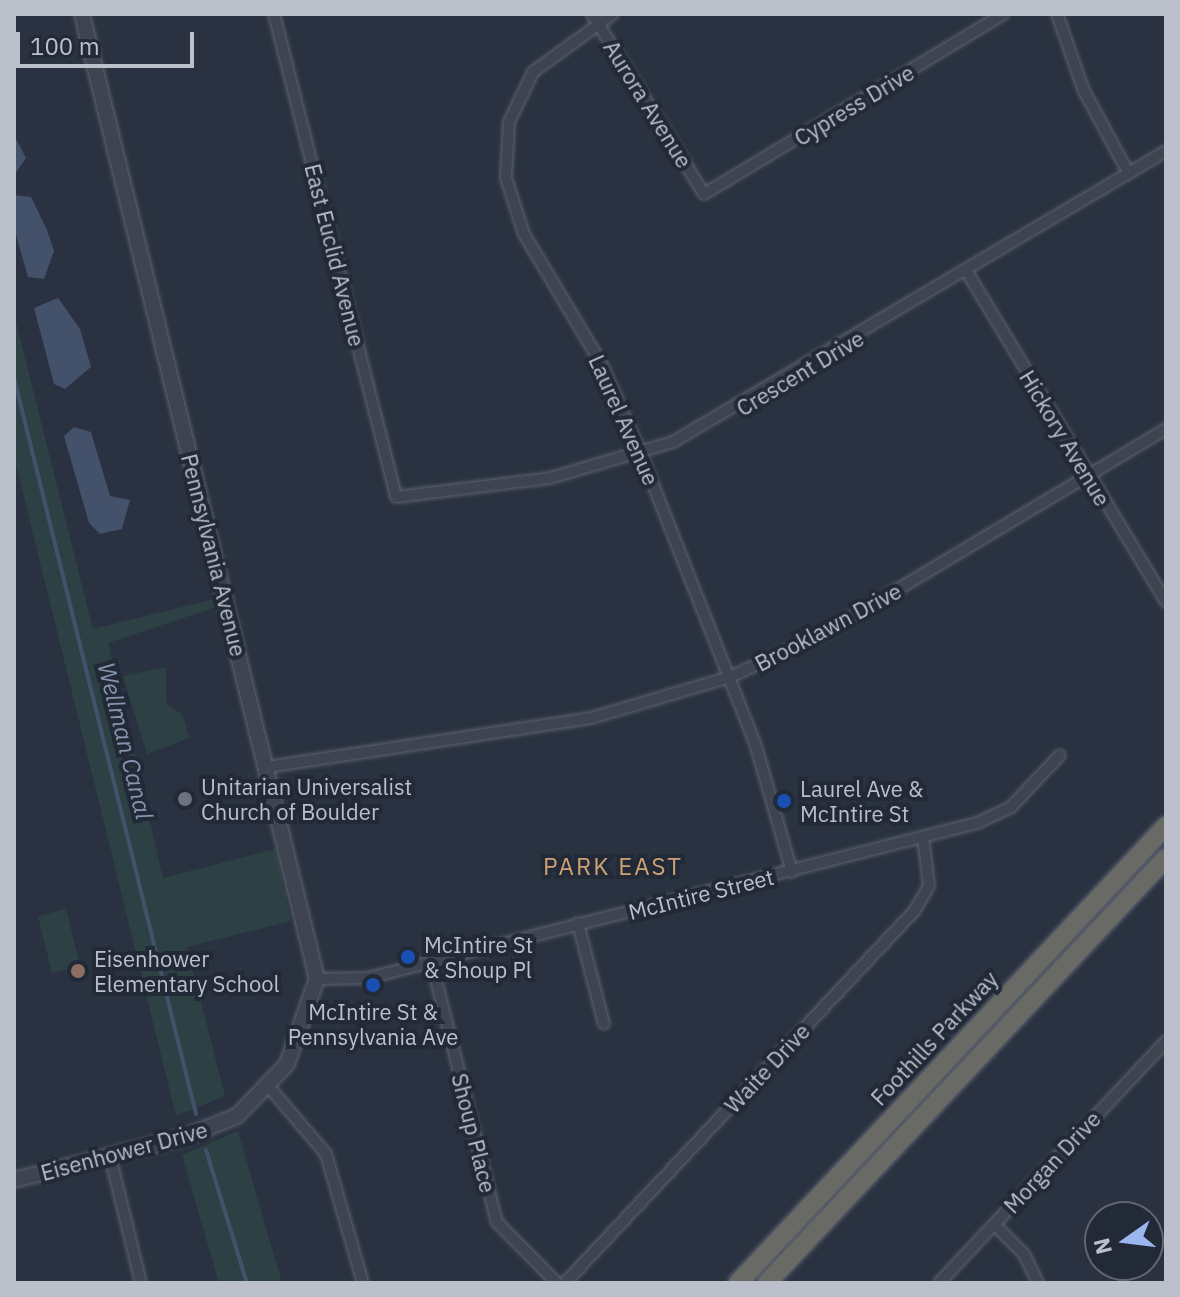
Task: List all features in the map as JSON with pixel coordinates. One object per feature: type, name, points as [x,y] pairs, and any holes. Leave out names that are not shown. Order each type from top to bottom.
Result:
[{"type":"highway","name":"Foothills Parkway","points":[[738,1283],[1166,826]]},
{"type":"highway","name":"Foothills Parkway","points":[[767,1283],[1166,858]]},
{"type":"street","name":"Pennsylvania Avenue","points":[[82,14],[317,979],[303,1033],[269,1087]]},
{"type":"street","name":"East Euclid Avenue","points":[[274,14],[396,497]]},
{"type":"street","name":"Laurel Avenue","points":[[613,14],[595,18],[553,52],[519,96],[503,150],[506,178],[524,234],[601,363],[641,454],[730,677],[792,872]]},
{"type":"street","name":"Cypress Drive","points":[[704,194],[1003,14]]},
{"type":"street","points":[[1057,14],[1084,91],[1129,174]]},
{"type":"street","name":"Aurora Avenue","points":[[595,18],[704,194]]},
{"type":"street","name":"Crescent Drive","points":[[396,497],[550,478],[641,454],[724,418],[1166,151]]},
{"type":"street","name":"Hickory Avenue","points":[[967,272],[1166,602]]},
{"type":"street","name":"Brooklawn Drive","points":[[267,767],[591,718],[730,677],[825,633],[1166,429]]},
{"type":"street","name":"McIntire Street","points":[[317,979],[368,978],[578,923],[792,872],[997,816],[1060,755]]},
{"type":"street","name":"Waite Drive","points":[[565,1283],[915,910],[929,886],[923,837]]},
{"type":"street","points":[[578,923],[604,1024]]},
{"type":"street","name":"Shoup Place","points":[[431,960],[497,1222],[557,1283]]},
{"type":"street","name":"Morgan Drive","points":[[939,1283],[1166,1041]]},
{"type":"street","points":[[269,1087],[326,1154],[363,1283]]},
{"type":"street","name":"Eisenhower Drive","points":[[14,1180],[212,1129],[269,1087]]},
{"type":"street","points":[[110,1156],[141,1283]]},
{"type":"street","points":[[994,1224],[1024,1254],[1038,1283]]},
{"type":"shaded area","points":[[14,314],[93,629],[214,599],[216,607],[108,643],[163,878],[275,849],[291,921],[187,947],[225,1096],[176,1116],[14,456]]},
{"type":"shaded area","points":[[166,667],[166,703],[183,715],[189,738],[147,754],[123,676]]},
{"type":"shaded area","points":[[66,909],[80,966],[52,973],[38,916]]},
{"type":"shaded area","points":[[238,1131],[282,1283],[219,1283],[182,1155]]},
{"type":"water","points":[[14,135],[26,158],[15,174],[14,173]]},
{"type":"water","points":[[14,195],[31,197],[47,230],[54,251],[44,279],[28,277],[14,228]]},
{"type":"water","points":[[58,298],[80,329],[91,367],[65,389],[54,384],[34,308]]},
{"type":"water","points":[[74,427],[91,432],[110,496],[130,500],[122,529],[100,534],[89,523],[64,436]]},
{"type":"waterway","name":"Wellman Canal","points":[[14,378],[196,1114]]},
{"type":"waterway","name":"Wellman Canal","points":[[206,1150],[247,1283]]},
{"type":"place","name":"Unitarian Universalist Church of Boulder","points":[[185,799]]},
{"type":"place","name":"Laurel Ave & McIntire St","points":[[784,801]]},
{"type":"place","name":"McIntire St & Shoup Pl","points":[[408,957]]},
{"type":"place","name":"Eisenhower Elementary School","points":[[78,971]]},
{"type":"place","name":"McIntire St & Pennsylvania Ave","points":[[373,985]]},
{"type":"district","name":"PARK EAST","points":[[613,867]]}]
